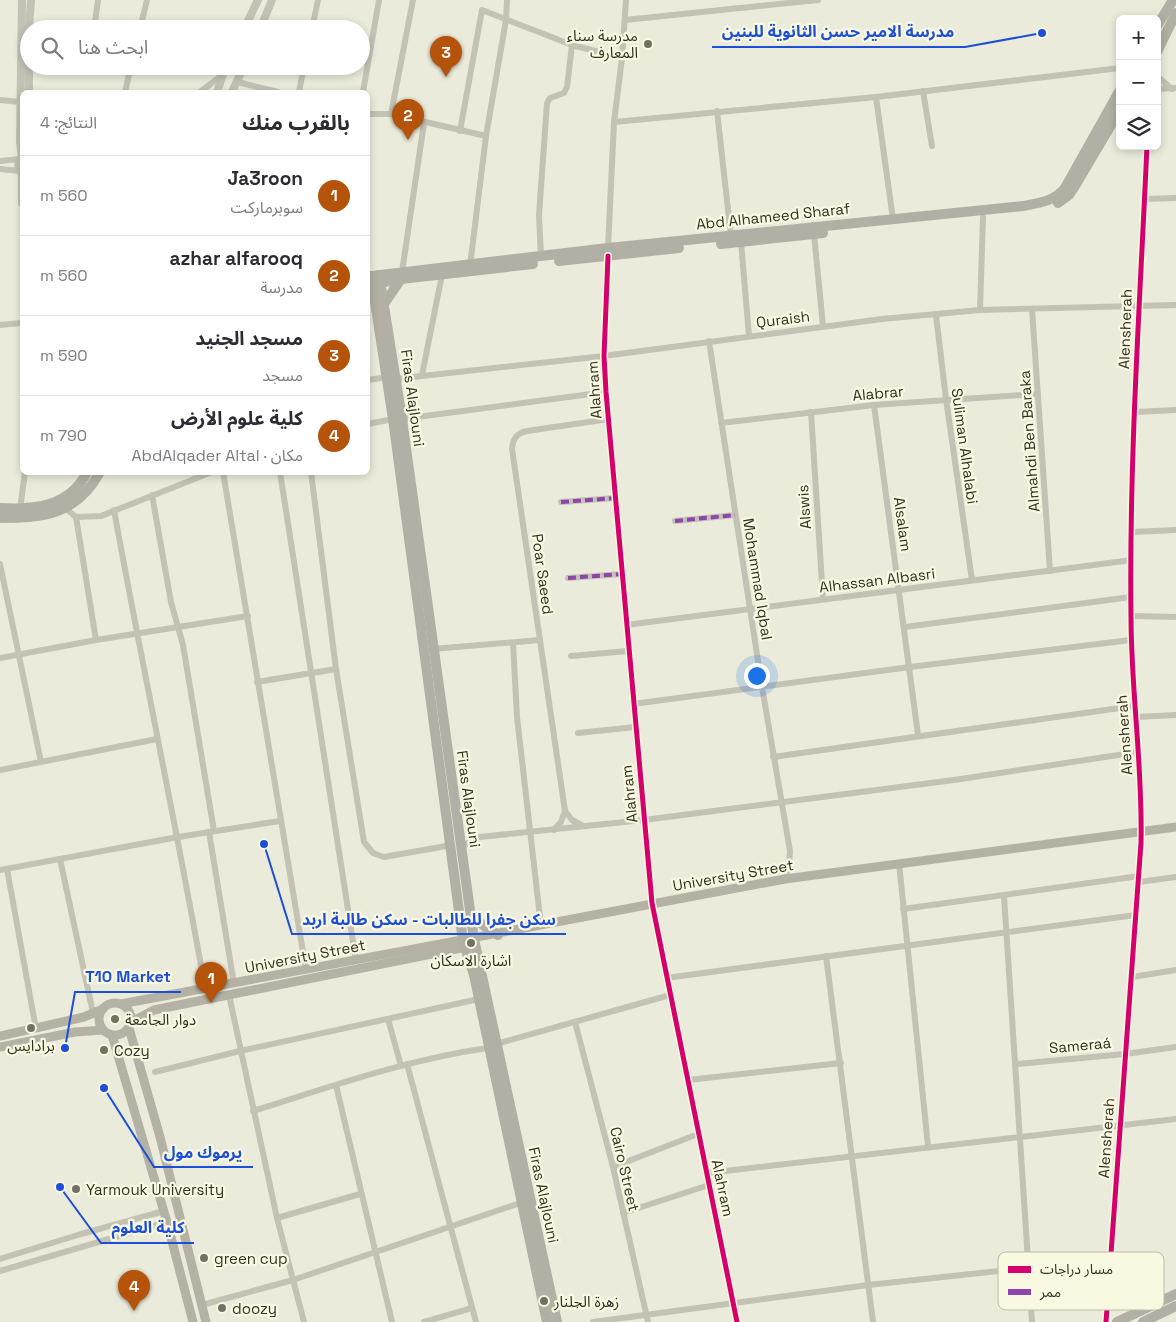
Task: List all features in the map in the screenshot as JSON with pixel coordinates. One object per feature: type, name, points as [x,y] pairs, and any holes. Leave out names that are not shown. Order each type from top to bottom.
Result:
[{"type":"main road","points":[[1161,20],[1173,0]]},
{"type":"main road","points":[[1161,44],[1176,13]]},
{"type":"main road","name":"Abd Alhameed Sharaf","points":[[373,280],[730,236],[1023,206],[1057,196],[1072,178],[1116,97]]},
{"type":"main road","name":"Abd Alhameed Sharaf","points":[[402,275],[442,275],[470,268],[541,257],[741,242],[1040,210],[1063,200],[1075,186],[1116,117]]},
{"type":"main road","points":[[370,300],[380,306],[402,275]]},
{"type":"main road","name":"Firas Alajlouni","points":[[373,280],[380,306],[432,649],[456,847],[470,916],[469,943],[557,1322]]},
{"type":"main road","name":"Firas Alajlouni","points":[[397,419],[474,975],[492,1046],[547,1322]]},
{"type":"main road","points":[[0,508],[34,509],[57,502],[74,489],[85,475]]},
{"type":"main road","points":[[0,518],[44,516],[66,509],[91,486],[98,475]]},
{"type":"main road","name":"University Street","points":[[130,1025],[154,1010],[652,903],[785,879],[1176,827]]},
{"type":"main road","points":[[470,916],[498,935]]},
{"type":"main road","name":"University Street","points":[[121,1004],[356,961],[469,943]]},
{"type":"main road","points":[[0,1036],[36,1029],[93,1013],[111,1004],[121,1004],[128,1009],[130,1025],[206,1322]]},
{"type":"main road","points":[[102,1009],[99,1020],[103,1030]]},
{"type":"main road","points":[[0,1047],[75,1032],[103,1030],[112,1035],[121,1034],[130,1025]]},
{"type":"main road","points":[[112,1035],[164,1211],[193,1322]]},
{"type":"main road","points":[[1164,1300],[1176,1294]]},
{"type":"main road","points":[[1144,1322],[1176,1306]]},
{"type":"main road","points":[[1117,1322],[1142,1310]]},
{"type":"street","points":[[22,0],[22,20]]},
{"type":"street","points":[[30,20],[31,0]]},
{"type":"street","points":[[95,20],[98,0]]},
{"type":"street","points":[[142,20],[147,0]]},
{"type":"street","points":[[248,20],[258,0]]},
{"type":"street","points":[[264,20],[272,0]]},
{"type":"street","points":[[314,20],[318,0]]},
{"type":"street","points":[[370,52],[379,0]]},
{"type":"street","points":[[391,114],[413,0]]},
{"type":"street","points":[[470,268],[486,136],[506,20],[507,0]]},
{"type":"street","name":"Alahram","points":[[626,0],[622,58],[614,122],[604,356],[606,392],[652,903],[737,1322]]},
{"type":"street","points":[[625,20],[755,3],[818,0]]},
{"type":"street","points":[[460,131],[480,12],[487,10],[506,20],[572,45],[622,58]]},
{"type":"street","points":[[541,257],[539,215],[547,103],[550,98],[564,94],[567,88],[572,45]]},
{"type":"street","points":[[614,122],[876,97],[1116,68]]},
{"type":"street","points":[[21,75],[21,90]]},
{"type":"street","points":[[29,75],[30,90]]},
{"type":"street","points":[[125,90],[129,75]]},
{"type":"street","points":[[233,90],[239,75]]},
{"type":"street","points":[[299,90],[302,75]]},
{"type":"street","points":[[363,90],[366,75]]},
{"type":"street","points":[[219,90],[221,76]]},
{"type":"street","points":[[203,90],[221,76]]},
{"type":"street","points":[[1161,79],[1174,88]]},
{"type":"street","points":[[237,82],[270,90]]},
{"type":"street","points":[[1161,90],[1174,88]]},
{"type":"street","points":[[923,91],[932,146]]},
{"type":"street","points":[[876,97],[893,219]]},
{"type":"street","points":[[0,100],[20,102]]},
{"type":"street","points":[[717,112],[730,236]]},
{"type":"street","points":[[370,114],[391,114],[486,136]]},
{"type":"street","points":[[402,275],[424,123]]},
{"type":"street","name":"Alensherah","points":[[1111,1252],[1142,832],[1130,616],[1138,306],[1148,150]]},
{"type":"street","points":[[0,161],[20,157]]},
{"type":"street","points":[[0,169],[20,173]]},
{"type":"street","points":[[1145,199],[1176,198]]},
{"type":"street","points":[[980,310],[982,217]]},
{"type":"street","points":[[814,234],[823,326]]},
{"type":"street","points":[[741,242],[749,336]]},
{"type":"street","points":[[422,375],[442,275]]},
{"type":"street","name":"Quraish","points":[[370,380],[604,356],[882,318],[980,310],[1176,305]]},
{"type":"street","name":"Almahdi Ben Baraka","points":[[1032,309],[1050,571]]},
{"type":"street","name":"Suliman Alhalabi","points":[[936,315],[946,400],[972,580]]},
{"type":"street","points":[[0,326],[20,323]]},
{"type":"street","name":"Mohammad Iqbal","points":[[709,341],[790,858],[785,879]]},
{"type":"street","points":[[370,424],[606,392]]},
{"type":"street","name":"Alabrar","points":[[722,423],[874,405],[1038,394]]},
{"type":"street","name":"Alsalam","points":[[874,405],[918,735]]},
{"type":"street","points":[[1135,412],[1176,410]]},
{"type":"street","name":"Alswis","points":[[810,412],[823,599]]},
{"type":"street","name":"Poar Saeed","points":[[565,811],[512,441],[517,435],[527,431],[609,419]]},
{"type":"street","points":[[20,509],[25,475]]},
{"type":"street","points":[[66,509],[76,517],[92,518],[204,475]]},
{"type":"street","points":[[224,475],[306,970]]},
{"type":"street","points":[[280,475],[356,961]]},
{"type":"street","points":[[311,475],[336,669],[364,842],[373,853],[384,857],[456,847],[480,837],[644,820],[954,780],[1138,752]]},
{"type":"street","points":[[152,495],[177,626],[183,645],[234,984]]},
{"type":"street","points":[[561,502],[616,498]]},
{"type":"street","points":[[114,510],[136,633],[178,836],[205,988]]},
{"type":"street","points":[[674,522],[735,514]]},
{"type":"street","points":[[76,517],[96,640]]},
{"type":"street","points":[[1132,532],[1176,530]]},
{"type":"street","name":"Alhassan Albasri","points":[[626,624],[1132,560]]},
{"type":"street","points":[[0,564],[41,762]]},
{"type":"street","points":[[568,578],[622,574]]},
{"type":"street","points":[[905,627],[1131,597]]},
{"type":"street","points":[[0,658],[177,626],[248,616]]},
{"type":"street","points":[[1130,616],[1176,616]]},
{"type":"street","points":[[432,649],[540,640]]},
{"type":"street","points":[[633,704],[1131,640]]},
{"type":"street","points":[[513,643],[517,717],[541,926]]},
{"type":"street","points":[[571,656],[628,651]]},
{"type":"street","points":[[257,682],[336,669]]},
{"type":"street","points":[[773,757],[918,735],[1134,706]]},
{"type":"street","points":[[1135,717],[1176,715]]},
{"type":"street","points":[[578,733],[635,727]]},
{"type":"street","points":[[0,770],[157,739]]},
{"type":"street","points":[[554,830],[561,822],[565,811],[576,823],[586,826]]},
{"type":"street","points":[[36,1029],[3,870],[178,836],[280,821]]},
{"type":"street","points":[[60,859],[93,1013]]},
{"type":"street","points":[[899,863],[928,1146]]},
{"type":"street","points":[[903,909],[1139,879],[1176,877]]},
{"type":"street","points":[[1004,896],[1017,1064],[1027,1252]]},
{"type":"street","points":[[666,978],[908,945],[1007,934],[1136,915]]},
{"type":"street","points":[[826,956],[841,1062],[872,1322]]},
{"type":"street","points":[[1132,977],[1176,970]]},
{"type":"street","points":[[230,995],[240,1051],[277,1218],[304,1322]]},
{"type":"street","points":[[253,1111],[404,1065],[444,1054],[492,1046],[670,995]]},
{"type":"street","points":[[155,1072],[240,1051],[479,999]]},
{"type":"street","points":[[388,1019],[404,1065],[476,1322]]},
{"type":"street","name":"Cairo Street","points":[[575,1022],[613,1168],[648,1322]]},
{"type":"street","name":"Sameraá","points":[[1017,1064],[1125,1054],[1176,1046]]},
{"type":"street","points":[[688,1080],[841,1062]]},
{"type":"street","points":[[336,1085],[360,1194],[392,1322]]},
{"type":"street","points":[[707,1174],[928,1146],[1176,1119]]},
{"type":"street","points":[[613,1168],[698,1134]]},
{"type":"street","points":[[623,1213],[710,1185]]},
{"type":"street","points":[[277,1218],[360,1194]]},
{"type":"street","points":[[202,1305],[293,1280],[449,1225],[523,1202]]},
{"type":"street","points":[[0,1260],[24,1251],[164,1211]]},
{"type":"street","points":[[0,1271],[28,1261],[167,1222]]},
{"type":"street","points":[[24,1251],[28,1261]]},
{"type":"street","points":[[593,1322],[868,1285],[998,1271]]},
{"type":"street","points":[[424,1322],[472,1308]]},
{"type":"marked path","points":[[561,502],[616,498]]},
{"type":"marked path","points":[[675,521],[735,515]]},
{"type":"marked path","points":[[568,578],[622,574]]},
{"type":"cycle path","points":[[1111,1252],[1141,843],[1140,786],[1133,673],[1131,557],[1136,381],[1147,150]]},
{"type":"cycle path","points":[[608,256],[604,356],[606,392],[652,903],[737,1322]]},
{"type":"cycle path","points":[[1106,1322],[1107,1310]]},
{"type":"place","name":"مدرسة الامير حسن الثانوية للبنين","points":[[1042,33]]},
{"type":"place","name":"مدرسة سناء المعارف","points":[[648,44]]},
{"type":"place","name":"مسجد الجنيد","points":[[446,77]]},
{"type":"place","name":"azhar alfarooq","points":[[408,140]]},
{"type":"place","name":"سكن جفرا للطالبات - سكن طالبة اربد","points":[[264,844]]},
{"type":"place","name":"اشارة الاسكان","points":[[471,943]]},
{"type":"place","name":"Ja3roon","points":[[211,1003]]},
{"type":"place","name":"دوار الجامعة","points":[[115,1019]]},
{"type":"place","name":"برادايس","points":[[31,1028]]},
{"type":"place","name":"T10 Market","points":[[65,1048]]},
{"type":"place","name":"Cozy","points":[[104,1050]]},
{"type":"place","name":"يرموك مول","points":[[104,1088]]},
{"type":"place","name":"كلية العلوم","points":[[60,1187]]},
{"type":"place","name":"Yarmouk University","points":[[76,1189]]},
{"type":"place","name":"green cup","points":[[204,1258]]},
{"type":"place","name":"زهرة الجلنار","points":[[544,1301]]},
{"type":"place","name":"doozy","points":[[222,1308]]},
{"type":"place","name":"كلية علوم الأرض","points":[[134,1311]]}]
